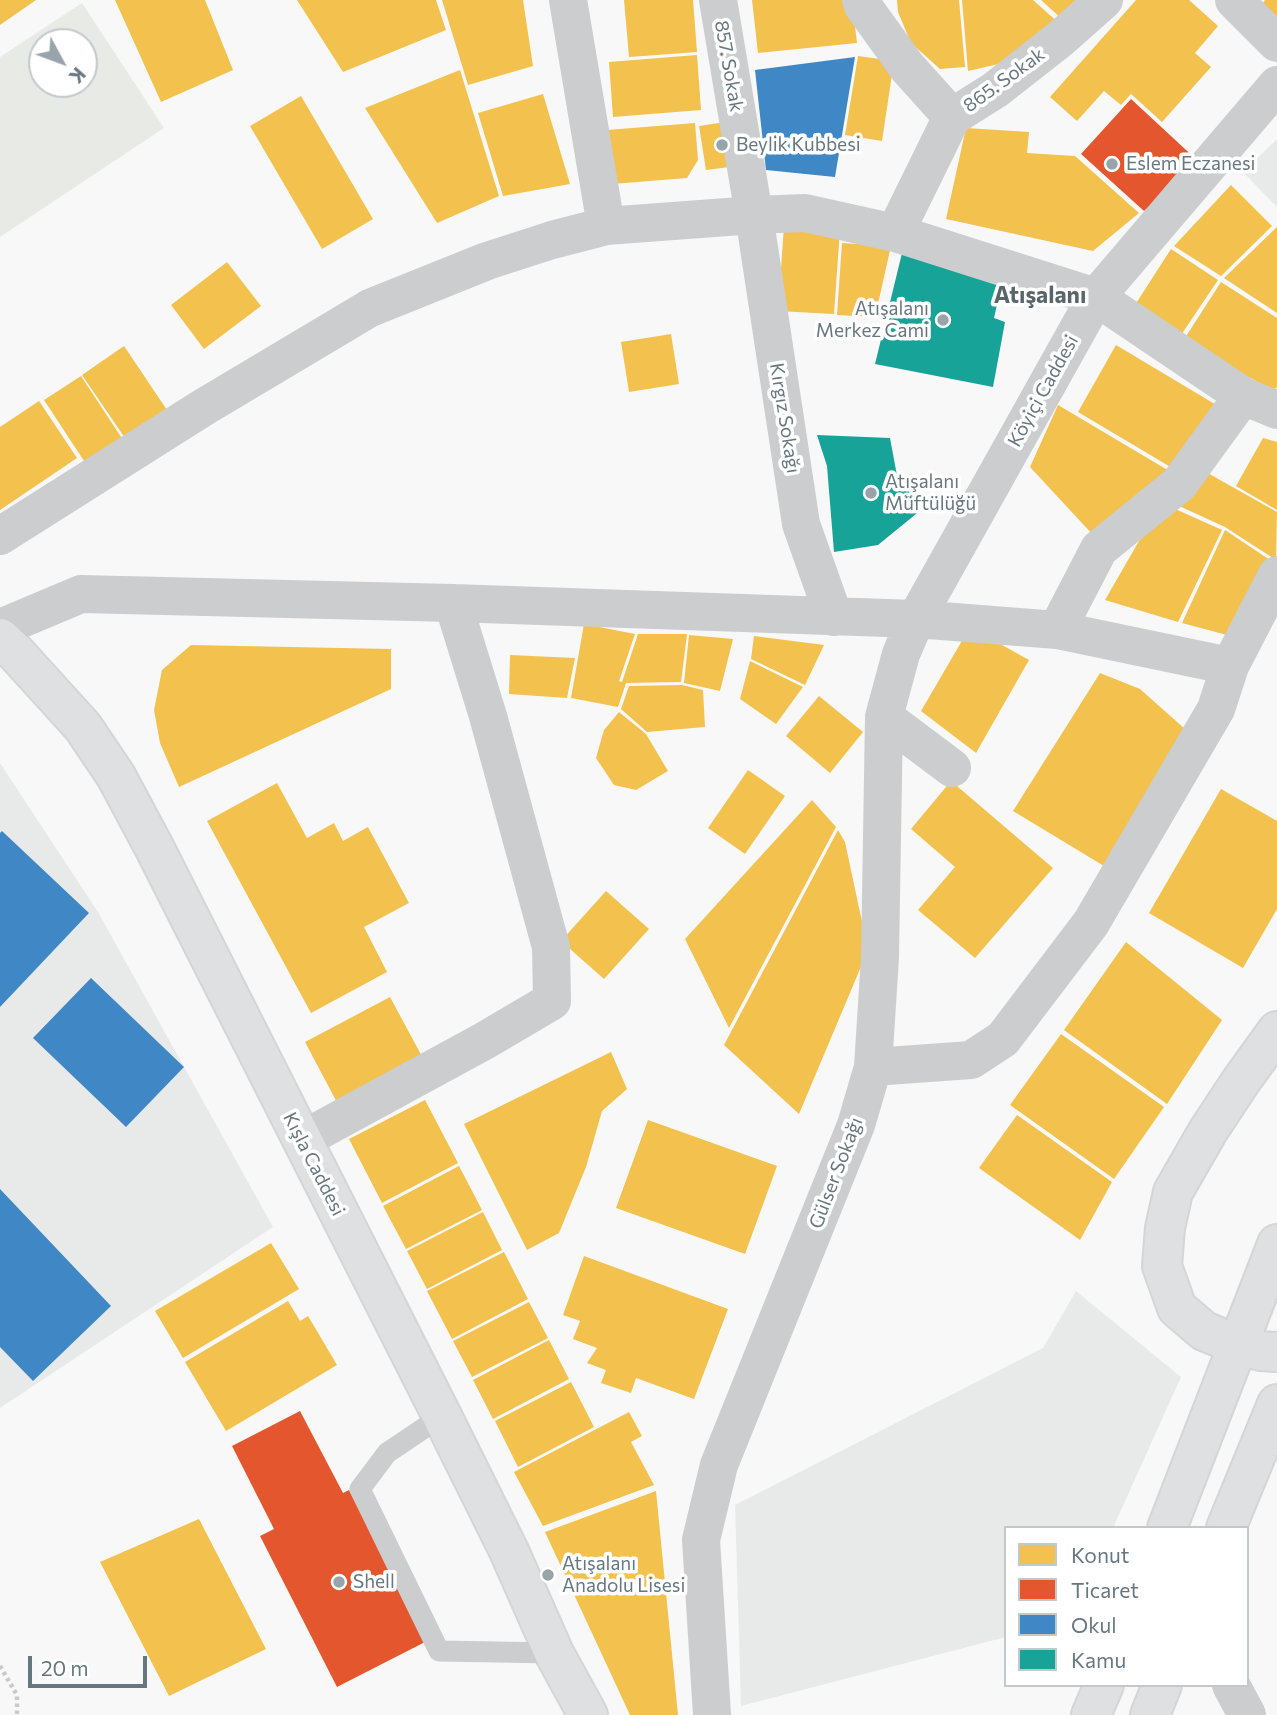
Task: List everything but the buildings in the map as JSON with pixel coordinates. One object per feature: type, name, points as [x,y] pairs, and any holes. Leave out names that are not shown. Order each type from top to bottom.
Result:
[{"type":"main road","name":"Kışla Caddesi","points":[[0,639],[83,727],[116,776],[442,1416],[509,1551],[554,1653],[588,1715]]},
{"type":"main road","points":[[1277,1031],[1208,1131],[1173,1192],[1165,1228],[1162,1266],[1177,1308],[1204,1331],[1238,1345],[1277,1352]]},
{"type":"main road","points":[[1168,1526],[1277,1244]]},
{"type":"main road","points":[[1227,1526],[1277,1404]]},
{"type":"main road","points":[[1091,1715],[1103,1687]]},
{"type":"main road","points":[[1150,1715],[1161,1687]]},
{"type":"street","points":[[568,0],[606,226]]},
{"type":"street","name":"857. Sokak","points":[[718,0],[754,215]]},
{"type":"street","name":"865. Sokak","points":[[861,0],[907,67],[952,117],[995,90],[1104,0]]},
{"type":"street","points":[[1234,0],[1277,43]]},
{"type":"street","name":"Köyiçi Caddesi","points":[[916,619],[1097,297],[1277,85]]},
{"type":"street","points":[[895,233],[952,117]]},
{"type":"street","points":[[0,536],[204,407],[370,308],[487,261],[606,226],[805,213],[895,233],[1097,297],[1260,403],[1180,484],[1099,549],[1057,630]]},
{"type":"street","name":"Kırgız Sokağı","points":[[754,215],[801,524],[834,617]]},
{"type":"street","points":[[873,1067],[971,1060],[1003,1039],[1091,923],[1216,709],[1230,666],[1277,575]]},
{"type":"street","points":[[0,628],[80,594],[453,603],[916,619],[1057,630],[1230,666]]},
{"type":"street","points":[[302,1140],[552,1001],[551,947],[488,716],[453,603]]},
{"type":"street","name":"Gülser Sokağı","points":[[712,1715],[701,1540],[719,1465],[856,1125],[873,1067],[880,957],[884,717],[901,654],[916,619]]},
{"type":"street","points":[[884,717],[952,768]]},
{"type":"street","points":[[1232,1687],[1247,1715]]},
{"type":"lane","points":[[442,1416],[387,1452],[360,1489],[439,1651],[554,1653]]},
{"type":"path","points":[[0,1667],[18,1695],[17,1715]]},
{"type":"shaded area","points":[[82,3],[164,128],[0,237],[0,57],[28,39],[28,98],[98,98],[98,28],[44,28]]},
{"type":"shaded area","points":[[1277,139],[1277,207],[1243,172]]},
{"type":"shaded area","points":[[0,763],[98,912],[273,1227],[0,1408]]},
{"type":"shaded area","points":[[1076,1291],[1181,1377],[1114,1526],[1004,1526],[1004,1638],[741,1706],[735,1505],[1043,1348]]},
{"type":"place","name":"Beylik Kubbesi","points":[[722,145]]},
{"type":"place","name":"Eslem Eczanesi","points":[[1112,164]]},
{"type":"place","name":"Atışalanı Merkez Cami","points":[[943,320]]},
{"type":"place","name":"Atışalanı Müftülüğü","points":[[871,493]]},
{"type":"place","name":"Atışalanı Anadolu Lisesi","points":[[548,1575]]},
{"type":"place","name":"Shell","points":[[339,1582]]},
{"type":"district","name":"Atışalanı","points":[[1040,295]]}]
